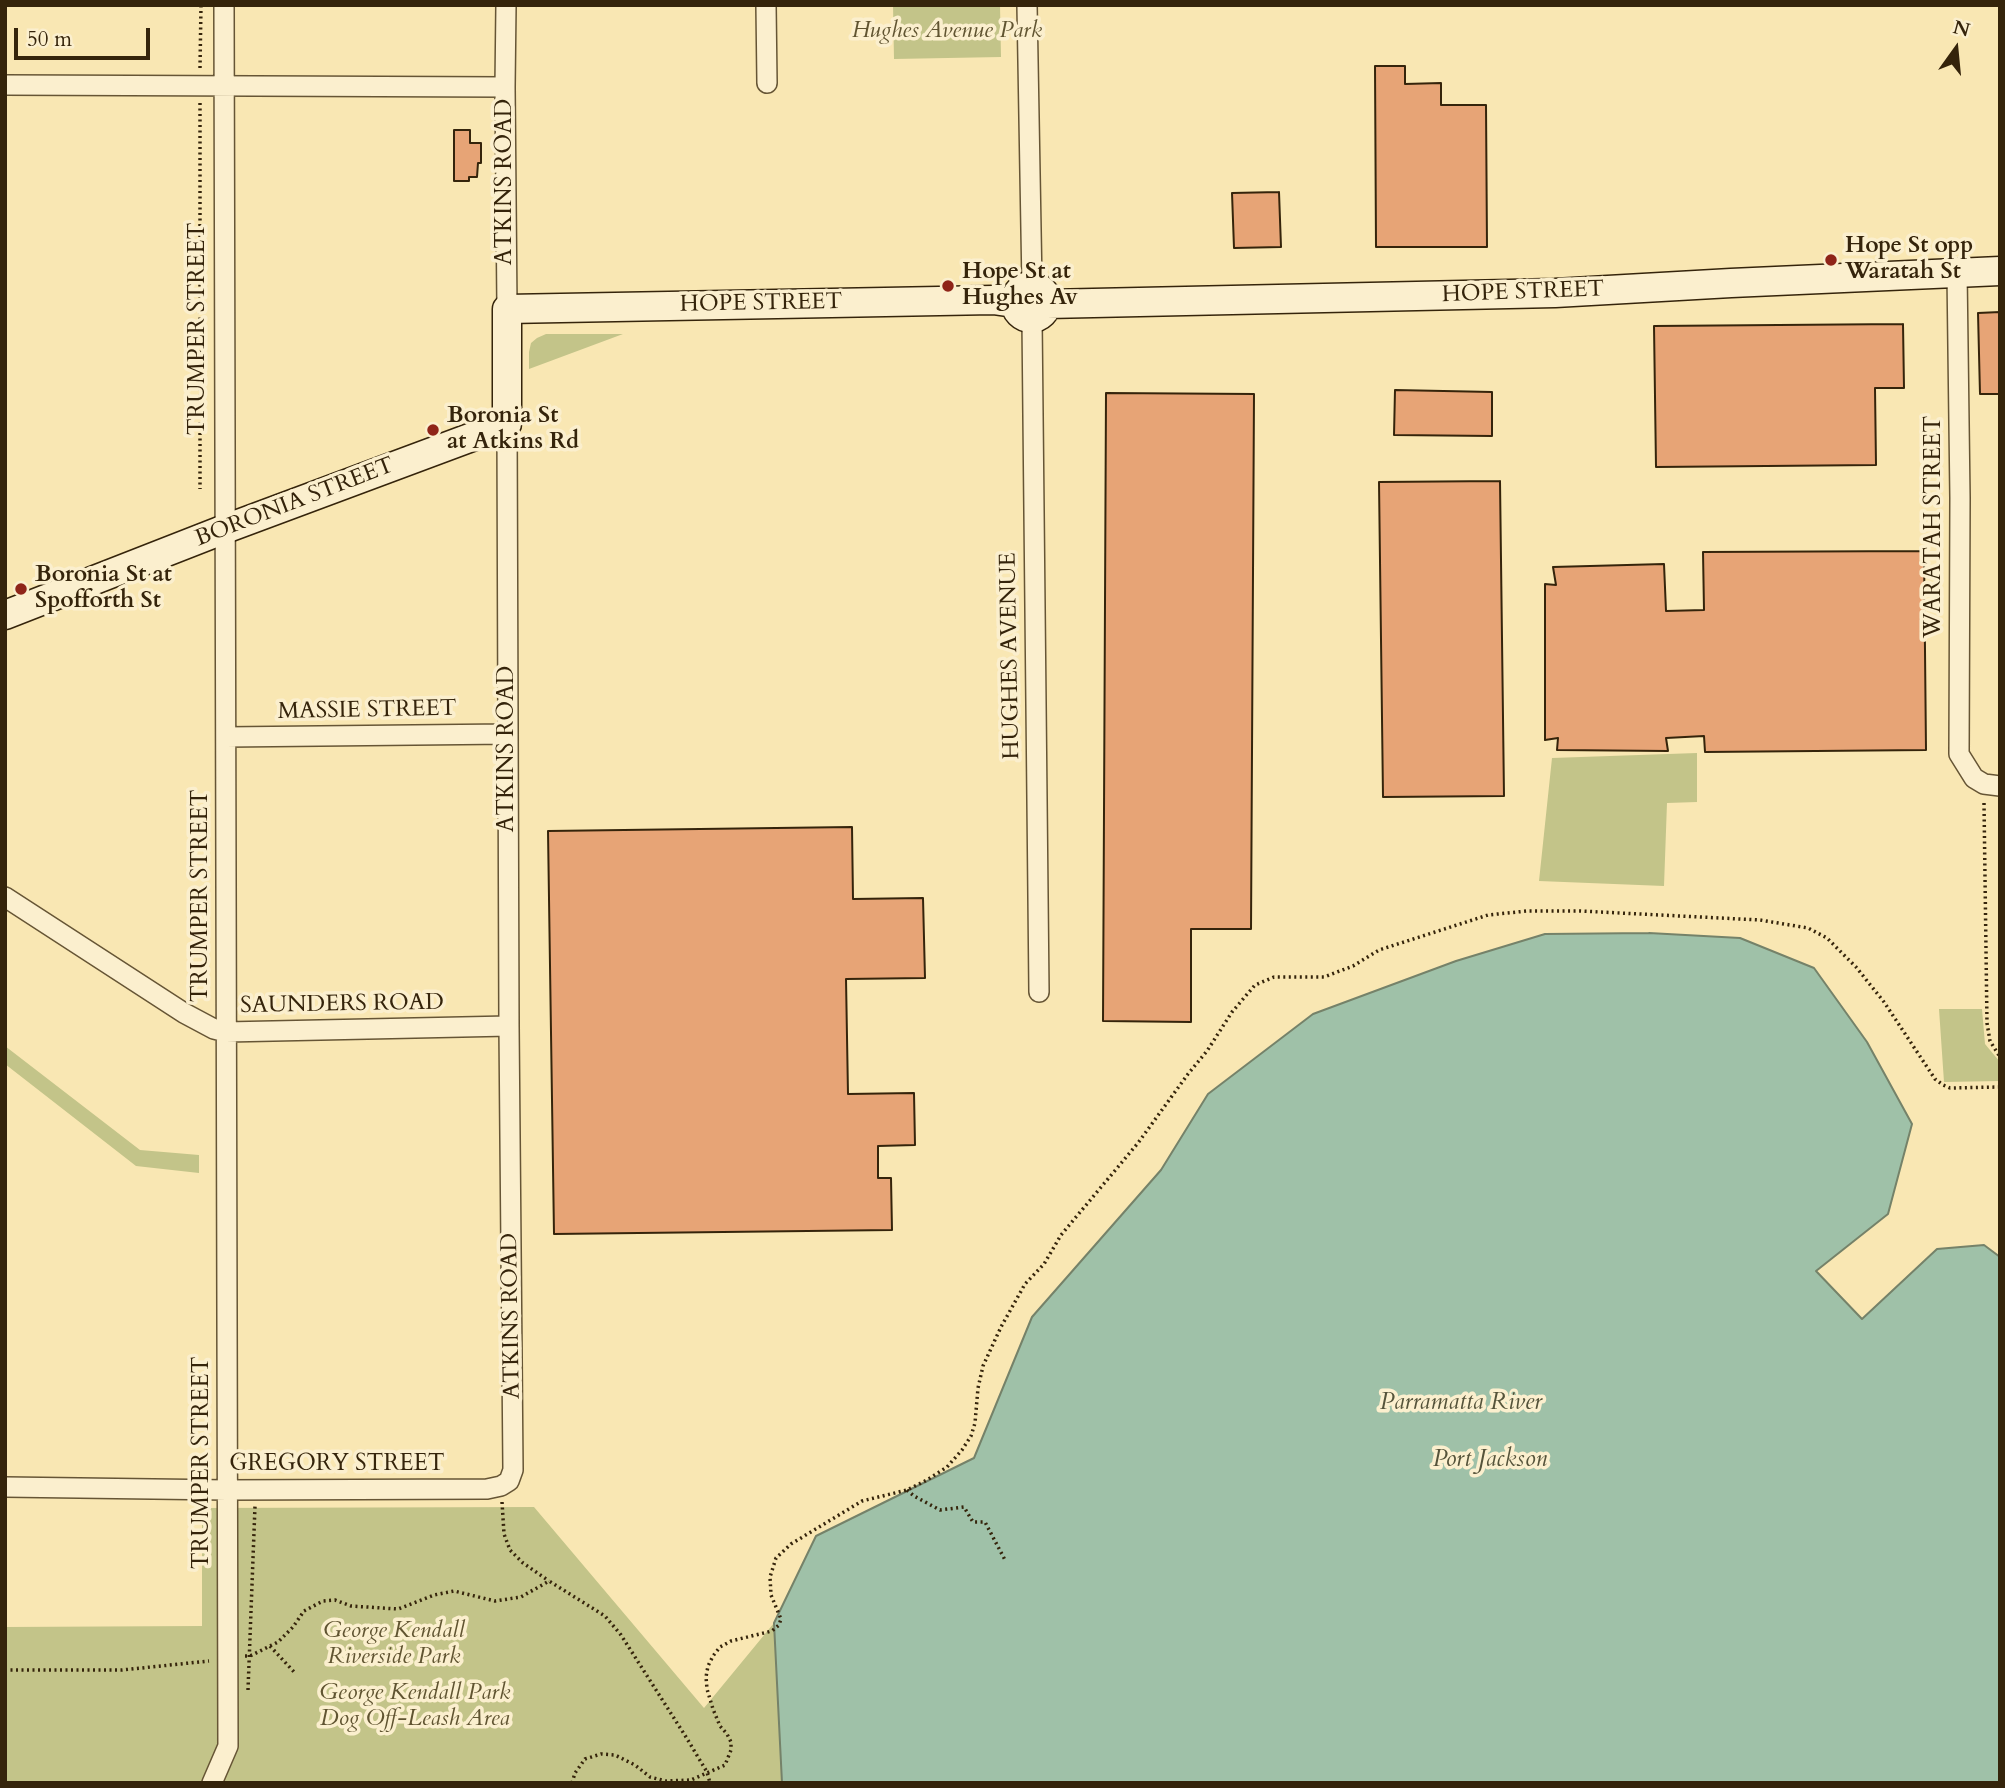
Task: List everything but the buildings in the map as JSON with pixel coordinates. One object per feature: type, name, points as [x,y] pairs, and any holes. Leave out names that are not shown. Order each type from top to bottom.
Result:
[{"type":"street","name":"TRUMPER STREET","points":[[212,1783],[228,1746],[229,1659],[224,5]]},
{"type":"street","name":"ATKINS ROAD","points":[[500,1486],[509,1481],[513,1470],[506,5]]},
{"type":"street","points":[[766,5],[767,83]]},
{"type":"street","name":"HUGHES AVENUE","points":[[1027,5],[1039,992]]},
{"type":"street","points":[[5,85],[505,87]]},
{"type":"street","name":"HOPE STREET","points":[[507,309],[1555,293],[2000,271]]},
{"type":"street","name":"WARATAH STREET","points":[[1956,272],[1960,498],[1959,754],[1986,783]]},
{"type":"street","name":"BORONIA STREET","points":[[5,615],[225,528],[507,424]]},
{"type":"street","name":"MASSIE STREET","points":[[226,737],[508,734]]},
{"type":"street","name":"SAUNDERS ROAD","points":[[5,897],[184,1013],[214,1029],[226,1032],[509,1026]]},
{"type":"street","name":"GREGORY STREET","points":[[5,1487],[256,1490],[487,1489],[500,1486]]},
{"type":"path","points":[[200,68],[201,5]]},
{"type":"path","points":[[200,103],[200,489]]},
{"type":"path","points":[[1986,783],[1986,1015],[1990,1041],[2000,1057]]},
{"type":"path","points":[[572,1783],[575,1773],[585,1759],[601,1754],[615,1755],[635,1765],[650,1777],[666,1782],[691,1780],[725,1765],[731,1751],[731,1742],[720,1726],[707,1689],[708,1666],[720,1647],[731,1641],[772,1631],[779,1625],[780,1619],[771,1595],[770,1577],[776,1558],[791,1544],[862,1501],[907,1490],[927,1480],[947,1467],[962,1450],[975,1423],[982,1366],[1025,1284],[1044,1264],[1061,1235],[1138,1143],[1207,1051],[1231,1012],[1255,985],[1274,977],[1324,977],[1353,966],[1379,950],[1488,915],[1528,911],[1580,911],[1760,920],[1808,928],[1827,938],[1857,967],[1942,1085],[1950,1088],[2000,1087]]},
{"type":"path","points":[[500,1486],[504,1534],[510,1550],[523,1563],[605,1616],[621,1634],[707,1772],[708,1783]]},
{"type":"path","points":[[248,1699],[256,1490]]},
{"type":"path","points":[[907,1490],[940,1510],[964,1507],[973,1522],[985,1522],[1005,1560]]},
{"type":"path","points":[[5,1670],[121,1670],[250,1656],[278,1642],[304,1611],[323,1601],[335,1600],[351,1606],[398,1609],[454,1591],[495,1601],[521,1597],[549,1581]]},
{"type":"path","points":[[270,1646],[295,1674]]},
{"type":"green space","name":"Hughes Avenue Park","points":[[893,5],[1000,5],[1001,57],[894,59]]},
{"type":"green space","points":[[546,334],[623,334],[529,369],[531,343]]},
{"type":"green space","points":[[1697,753],[1697,802],[1667,803],[1664,886],[1539,881],[1552,758]]},
{"type":"green space","points":[[1939,1009],[1982,1009],[1985,1044],[2000,1062],[2000,1081],[1944,1082]]},
{"type":"green space","points":[[5,1046],[140,1150],[199,1155],[199,1173],[136,1166],[5,1064]]},
{"type":"green space","name":"George Kendall Riverside Park","points":[[534,1507],[704,1708],[774,1623],[782,1783],[5,1783],[5,1627],[202,1626],[202,1508]]},
{"type":"water","name":"Port Jackson","points":[[1649,933],[1740,938],[1814,968],[1867,1042],[1912,1124],[1888,1214],[1816,1271],[1862,1319],[1937,1249],[1984,1245],[2000,1257],[2000,1783],[782,1783],[774,1623],[816,1536],[974,1458],[1032,1317],[1161,1170],[1208,1094],[1313,1014],[1456,961],[1545,934]]},
{"type":"place","name":"Hope St opp Waratah St","points":[[1831,260]]},
{"type":"place","name":"Hope St at Hughes Av","points":[[948,286]]},
{"type":"place","name":"Boronia St at Atkins Rd","points":[[433,430]]},
{"type":"place","name":"Boronia St at Spofforth St","points":[[21,589]]},
{"type":"water label","name":"Parramatta River","points":[[1461,1403]]},
{"type":"park label","name":"George Kendall Park Dog Off-Leash Area","points":[[415,1707]]}]
